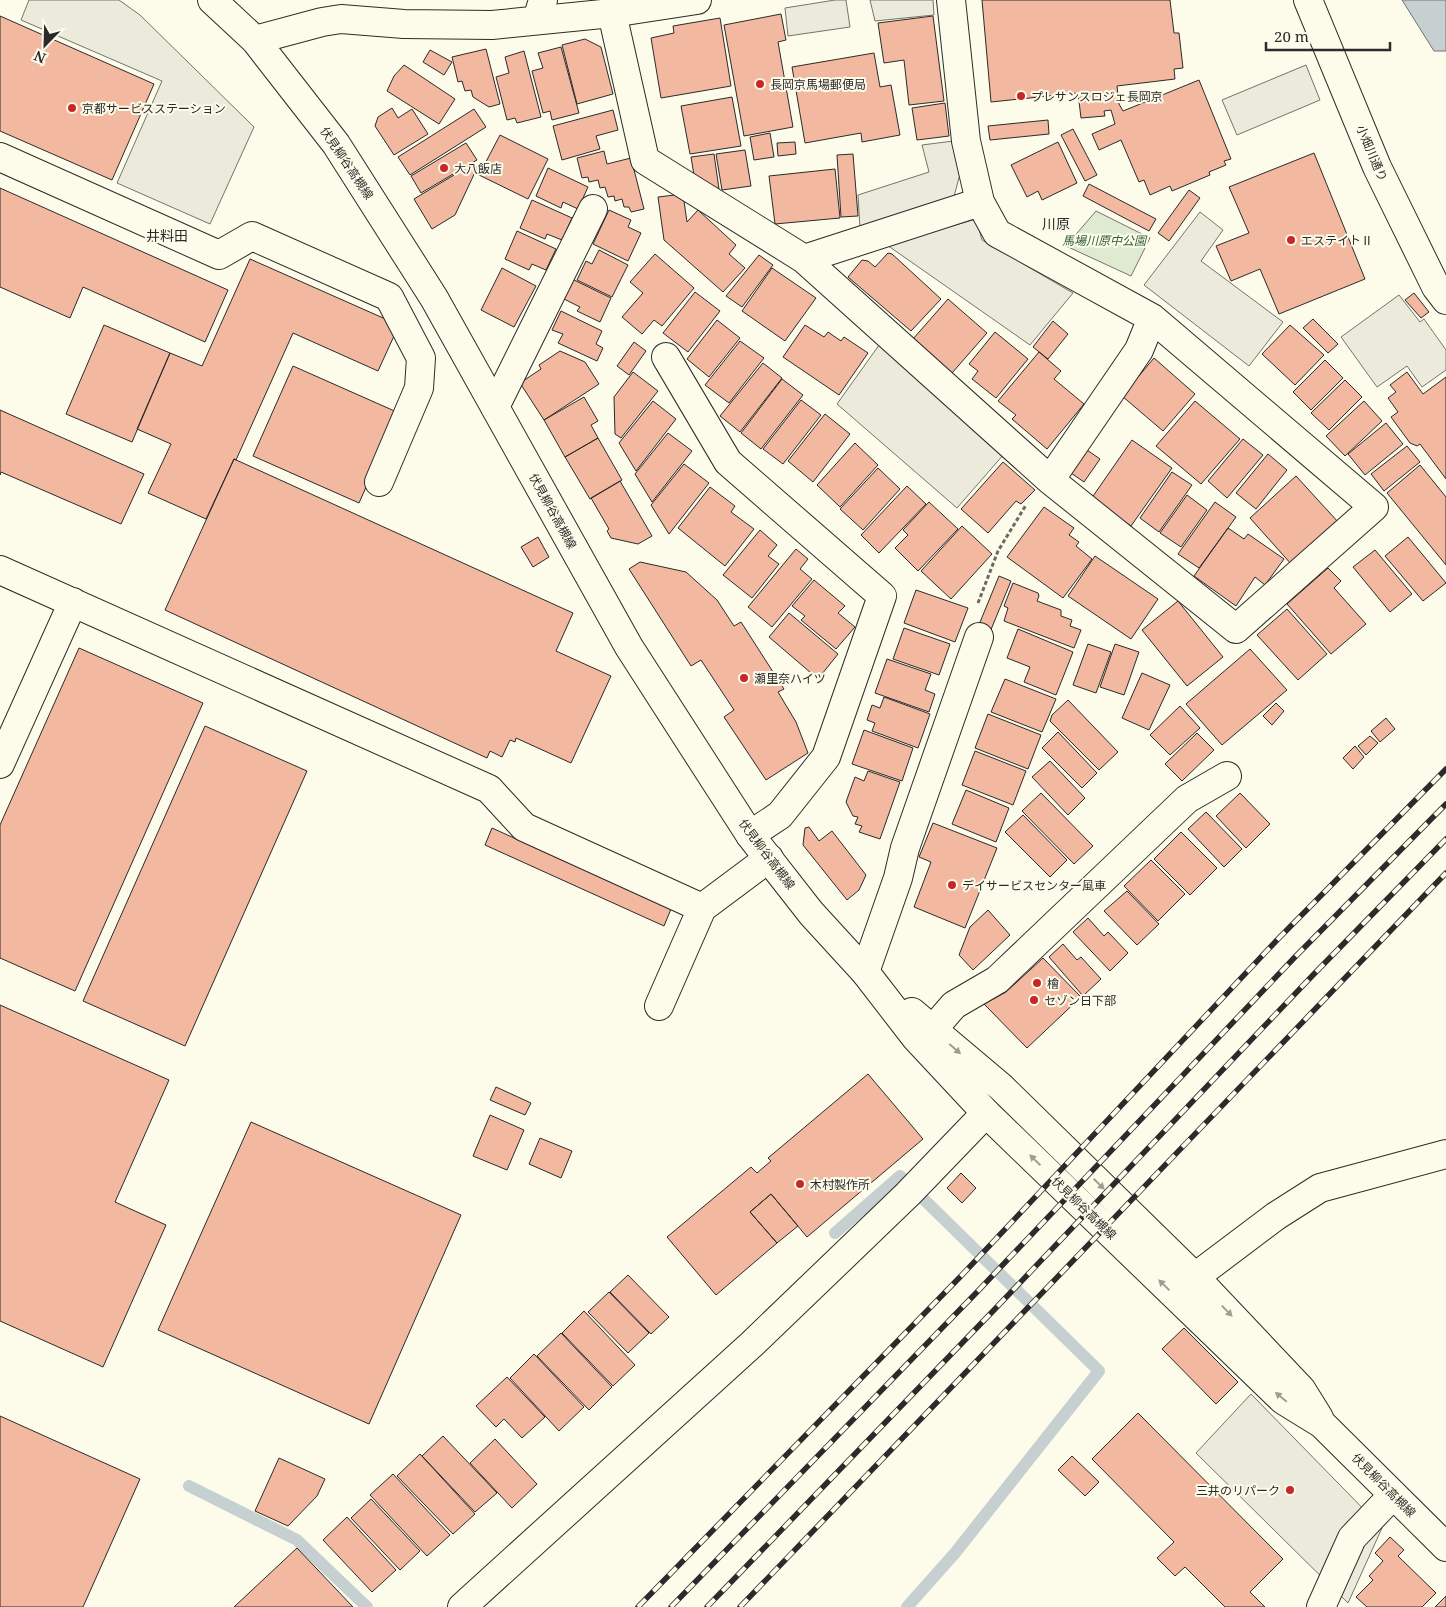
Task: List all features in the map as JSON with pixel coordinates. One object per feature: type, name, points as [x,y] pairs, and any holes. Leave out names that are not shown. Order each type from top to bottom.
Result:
[{"type":"street","name":"伏見柳谷高槻線","points":[[212,0],[255,40],[336,144],[434,298],[629,647],[750,835],[811,913],[864,972],[916,1038],[986,1113],[1283,1400],[1322,1424],[1446,1547]]},
{"type":"street","points":[[255,40],[322,22],[341,19],[404,24],[492,25],[540,10],[612,13],[697,0]]},
{"type":"street","points":[[612,13],[645,160],[804,259],[1050,480],[1236,629],[1374,507],[1152,318],[997,233],[980,202],[966,141],[952,0]]},
{"type":"street","name":"小畑川通り","points":[[1308,0],[1377,167],[1436,287],[1446,300]]},
{"type":"street","points":[[0,157],[219,255],[252,236],[389,297],[421,358],[419,388],[379,482]]},
{"type":"street","points":[[804,259],[980,202]]},
{"type":"street","points":[[495,407],[593,209]]},
{"type":"street","points":[[1050,480],[1139,350],[1152,318]]},
{"type":"street","points":[[666,357],[728,462],[882,596],[826,757],[780,814],[750,835]]},
{"type":"street","points":[[0,570],[489,789],[524,828],[702,908]]},
{"type":"street","points":[[0,764],[73,602]]},
{"type":"street","points":[[864,972],[898,878],[905,848],[980,637]]},
{"type":"street","points":[[933,1029],[954,1005],[997,980],[1187,799],[1227,776]]},
{"type":"street","points":[[659,1006],[702,908],[769,858]]},
{"type":"street","name":"伏見柳谷高槻線","points":[[864,972],[1001,1087],[1195,1277],[1301,1389],[1322,1424]]},
{"type":"street","points":[[462,1607],[752,1344],[914,1188],[986,1113]]},
{"type":"street","points":[[1195,1277],[1276,1216],[1320,1188],[1446,1154]]},
{"type":"street","points":[[1322,1607],[1352,1538],[1393,1495]]},
{"type":"path","points":[[980,637],[970,625],[998,550],[1034,492],[1050,480]]},
{"type":"green space","name":"馬場川原中公園","points":[[1096,211],[1150,238],[1131,276],[1066,246]]},
{"type":"shaded area","points":[[29,0],[119,0],[140,15],[254,127],[210,224],[117,183],[162,81],[21,20]]},
{"type":"shaded area","points":[[846,0],[850,27],[788,36],[785,8]]},
{"type":"shaded area","points":[[870,0],[933,0],[934,15],[875,21]]},
{"type":"shaded area","points":[[1402,0],[1446,0],[1446,51],[1434,51]]},
{"type":"shaded area","points":[[1306,65],[1320,100],[1237,135],[1222,100]]},
{"type":"shaded area","points":[[953,141],[960,174],[953,200],[860,229],[858,195],[929,172],[922,145]]},
{"type":"shaded area","points":[[1200,212],[1223,230],[1201,261],[1283,322],[1249,366],[1144,285]]},
{"type":"shaded area","points":[[976,219],[982,240],[1073,293],[1030,345],[887,245]]},
{"type":"shaded area","points":[[1399,295],[1420,322],[1424,319],[1446,350],[1446,370],[1422,387],[1407,366],[1377,387],[1341,337]]},
{"type":"shaded area","points":[[882,341],[1004,454],[957,508],[837,404]]},
{"type":"shaded area","name":"三井のリパーク","points":[[1251,1394],[1382,1528],[1348,1603],[1196,1453]]},
{"type":"building","name":"プレサンスロジェ長岡京","points":[[982,0],[1170,0],[1174,33],[1179,33],[1183,68],[1174,69],[1175,79],[1117,86],[1119,104],[1123,111],[1199,80],[1231,159],[1224,161],[1226,165],[1209,172],[1210,175],[1172,191],[1170,186],[1150,195],[1144,180],[1139,182],[1121,140],[1099,150],[1092,134],[1115,124],[1111,110],[1104,111],[1105,116],[1081,118],[1078,93],[991,102]]},
{"type":"building","name":"長岡京馬場郵便局","points":[[781,14],[786,40],[778,42],[793,127],[744,136],[724,25]]},
{"type":"building","name":"京都サービスステーション","points":[[0,16],[154,84],[112,180],[0,131]]},
{"type":"building","points":[[933,16],[944,101],[909,105],[904,60],[884,63],[878,23]]},
{"type":"building","points":[[720,18],[731,86],[661,98],[651,38],[674,33],[673,26]]},
{"type":"building","points":[[585,39],[601,47],[613,94],[577,104],[562,45]]},
{"type":"building","points":[[561,47],[579,113],[552,120],[550,111],[543,113],[532,71],[543,68],[538,53]]},
{"type":"building","points":[[486,49],[500,104],[489,107],[473,97],[471,90],[465,91],[462,81],[458,82],[452,57]]},
{"type":"building","points":[[430,50],[452,62],[444,75],[423,62]]},
{"type":"building","points":[[524,51],[541,117],[517,123],[515,118],[507,120],[496,77],[509,73],[505,57]]},
{"type":"building","points":[[874,53],[880,87],[891,85],[900,135],[862,142],[861,133],[805,143],[792,67]]},
{"type":"building","points":[[404,65],[455,99],[439,124],[387,91],[394,76]]},
{"type":"building","points":[[732,97],[741,146],[690,154],[681,106]]},
{"type":"building","points":[[945,103],[949,136],[917,140],[912,108]]},
{"type":"building","points":[[392,108],[398,118],[412,109],[428,134],[394,155],[375,126],[378,117]]},
{"type":"building","points":[[474,109],[486,127],[410,175],[398,157]]},
{"type":"building","points":[[613,110],[618,130],[596,136],[600,149],[562,160],[553,126]]},
{"type":"building","points":[[1048,120],[1049,134],[990,140],[988,126]]},
{"type":"building","points":[[1073,129],[1097,175],[1085,181],[1061,135]]},
{"type":"building","points":[[770,133],[774,157],[754,160],[750,137]]},
{"type":"building","points":[[500,135],[548,159],[528,199],[479,175]]},
{"type":"building","points":[[795,142],[796,154],[778,156],[777,143]]},
{"type":"building","points":[[1058,142],[1077,183],[1042,200],[1038,191],[1027,197],[1011,165]]},
{"type":"building","name":"大八飯店","points":[[466,143],[477,160],[421,193],[411,176]]},
{"type":"building","points":[[745,150],[751,186],[722,190],[716,154]]},
{"type":"building","points":[[604,151],[607,164],[631,158],[644,209],[631,212],[629,207],[624,207],[622,199],[615,201],[614,196],[608,197],[605,187],[600,188],[598,180],[589,182],[588,177],[582,178],[577,158]]},
{"type":"building","name":"エステイトⅡ","points":[[1314,153],[1365,279],[1279,314],[1260,269],[1231,281],[1216,246],[1249,233],[1229,187]]},
{"type":"building","points":[[714,154],[719,189],[694,175],[691,157]]},
{"type":"building","points":[[853,154],[858,216],[841,217],[837,155]]},
{"type":"building","points":[[474,163],[477,168],[455,215],[432,229],[414,199]]},
{"type":"building","points":[[548,168],[588,187],[578,209],[563,202],[561,208],[536,196]]},
{"type":"building","points":[[835,169],[840,218],[775,224],[769,176]]},
{"type":"building","points":[[1089,184],[1156,219],[1149,231],[1083,196]]},
{"type":"building","points":[[0,188],[228,290],[205,342],[83,287],[70,318],[0,287]]},
{"type":"building","points":[[1189,190],[1200,198],[1169,241],[1158,233]]},
{"type":"building","points":[[683,194],[687,222],[698,210],[736,245],[729,254],[745,268],[723,292],[664,240],[658,197]]},
{"type":"building","points":[[532,200],[572,218],[562,240],[547,234],[545,239],[520,228]]},
{"type":"building","points":[[609,210],[631,220],[628,227],[641,233],[628,261],[593,244]]},
{"type":"building","points":[[517,231],[556,249],[546,270],[532,264],[529,270],[505,259]]},
{"type":"building","points":[[599,250],[628,265],[612,297],[577,280],[586,261],[592,264]]},
{"type":"building","points":[[888,253],[892,254],[941,299],[911,331],[848,277],[862,260],[868,261],[875,267]]},
{"type":"building","points":[[655,254],[694,288],[662,326],[654,320],[642,334],[622,317],[643,293],[630,282]]},
{"type":"building","points":[[759,255],[773,265],[742,307],[726,296]]},
{"type":"building","points":[[250,259],[399,325],[378,371],[293,333],[236,460],[234,459],[206,519],[148,493],[171,444],[137,429],[170,353],[202,366]]},
{"type":"building","points":[[502,268],[536,286],[514,327],[481,310]]},
{"type":"building","points":[[772,268],[816,298],[785,341],[742,311]]},
{"type":"building","points":[[570,278],[611,298],[600,322],[577,311],[580,307],[560,297]]},
{"type":"building","points":[[695,292],[720,311],[688,352],[663,333]]},
{"type":"building","points":[[1414,293],[1429,312],[1421,318],[1405,300]]},
{"type":"building","points":[[948,299],[987,333],[952,373],[913,339]]},
{"type":"building","points":[[561,311],[602,331],[596,344],[603,348],[597,361],[558,343],[563,334],[552,330]]},
{"type":"building","points":[[1313,319],[1338,344],[1328,353],[1303,328]]},
{"type":"building","points":[[717,320],[740,338],[709,377],[687,359]]},
{"type":"building","points":[[1053,321],[1068,334],[1048,359],[1033,347]]},
{"type":"building","points":[[104,325],[170,353],[132,442],[66,414]]},
{"type":"building","points":[[805,325],[824,337],[828,332],[841,341],[844,337],[868,353],[839,395],[783,357]]},
{"type":"building","points":[[1290,325],[1324,355],[1295,385],[1262,354]]},
{"type":"building","points":[[995,332],[1028,359],[996,398],[972,379],[978,371],[969,364]]},
{"type":"building","points":[[740,341],[764,358],[729,403],[705,385]]},
{"type":"building","points":[[634,342],[646,351],[629,375],[617,366]]},
{"type":"building","points":[[560,351],[585,362],[599,384],[544,420],[520,383],[541,369],[539,365]]},
{"type":"building","points":[[1039,352],[1061,371],[1054,379],[1084,404],[1047,449],[1012,419],[1016,415],[998,401]]},
{"type":"building","points":[[1154,358],[1195,394],[1163,431],[1122,396]]},
{"type":"building","points":[[1325,360],[1343,378],[1311,410],[1293,392]]},
{"type":"building","points":[[763,363],[782,378],[740,432],[720,416]]},
{"type":"building","points":[[293,366],[399,413],[359,503],[253,456]]},
{"type":"building","points":[[633,372],[658,391],[621,438],[615,434],[614,397]]},
{"type":"building","points":[[1407,372],[1423,394],[1446,377],[1446,479],[1420,444],[1417,446],[1410,443],[1391,417],[1398,412],[1388,398],[1396,392],[1390,385]]},
{"type":"building","points":[[782,379],[803,395],[761,449],[741,433]]},
{"type":"building","points":[[1345,380],[1362,397],[1329,430],[1311,413]]},
{"type":"building","points":[[584,397],[598,421],[591,425],[598,438],[565,457],[544,420]]},
{"type":"building","points":[[801,400],[821,415],[783,464],[763,449]]},
{"type":"building","points":[[653,401],[676,419],[636,471],[619,443]]},
{"type":"building","points":[[1195,401],[1240,439],[1201,484],[1156,446]]},
{"type":"building","points":[[1364,401],[1382,421],[1345,456],[1326,436]]},
{"type":"building","points":[[0,410],[144,474],[121,524],[1,472],[0,475]]},
{"type":"building","points":[[825,414],[850,434],[813,482],[788,461]]},
{"type":"building","points":[[1386,423],[1403,444],[1365,475],[1348,454]]},
{"type":"building","points":[[668,433],[692,451],[652,502],[635,474]]},
{"type":"building","points":[[598,438],[622,480],[590,499],[565,457]]},
{"type":"building","points":[[1243,439],[1263,455],[1227,498],[1208,481]]},
{"type":"building","points":[[1132,440],[1172,468],[1131,526],[1091,499]]},
{"type":"building","points":[[855,443],[878,465],[840,507],[817,485]]},
{"type":"building","points":[[1407,446],[1420,462],[1384,491],[1371,474]]},
{"type":"building","points":[[1087,450],[1100,459],[1084,482],[1071,473]]},
{"type":"building","points":[[1268,454],[1287,470],[1256,509],[1236,493]]},
{"type":"building","points":[[234,459],[573,613],[556,651],[611,676],[571,763],[516,738],[515,742],[510,740],[502,757],[490,751],[487,758],[165,610]]},
{"type":"building","points":[[1003,462],[1035,490],[1021,504],[1016,501],[988,533],[961,509]]},
{"type":"building","points":[[684,464],[709,483],[669,534],[651,505]]},
{"type":"building","points":[[1420,465],[1446,497],[1446,565],[1387,493]]},
{"type":"building","points":[[878,468],[900,489],[863,530],[840,509]]},
{"type":"building","points":[[1172,472],[1192,485],[1159,532],[1140,518]]},
{"type":"building","points":[[1296,476],[1339,523],[1292,565],[1250,518]]},
{"type":"building","points":[[620,481],[652,536],[638,544],[611,538],[607,531],[609,529],[591,498]]},
{"type":"building","points":[[907,486],[926,504],[879,553],[861,535]]},
{"type":"building","points":[[710,487],[735,506],[731,512],[754,529],[725,566],[678,528]]},
{"type":"building","points":[[1187,495],[1207,510],[1181,547],[1160,533]]},
{"type":"building","points":[[929,502],[958,529],[918,571],[895,548],[908,535],[903,530]]},
{"type":"building","points":[[1215,502],[1236,517],[1199,568],[1178,554]]},
{"type":"building","points":[[1044,507],[1074,528],[1069,535],[1079,542],[1076,546],[1092,559],[1063,598],[1007,557]]},
{"type":"building","points":[[962,526],[992,554],[951,599],[921,571]]},
{"type":"building","points":[[1228,528],[1244,539],[1248,534],[1284,559],[1265,585],[1255,577],[1236,606],[1194,576]]},
{"type":"building","points":[[760,530],[777,545],[768,556],[779,564],[752,598],[723,575]]},
{"type":"building","points":[[538,537],[549,557],[533,567],[521,547]]},
{"type":"building","points":[[1408,537],[1446,583],[1423,601],[1385,556]]},
{"type":"building","points":[[796,549],[808,559],[800,569],[812,579],[772,627],[748,607]]},
{"type":"building","points":[[1375,550],[1412,594],[1390,612],[1353,567]]},
{"type":"building","points":[[1095,556],[1158,599],[1131,639],[1068,596]]},
{"type":"building","name":"瀬里奈ハイツ","points":[[640,562],[686,572],[717,600],[734,626],[741,622],[784,689],[778,692],[796,722],[808,753],[766,780],[724,717],[734,710],[701,660],[691,666],[629,569]]},
{"type":"building","points":[[1328,568],[1341,581],[1334,588],[1366,624],[1331,654],[1287,604]]},
{"type":"building","points":[[999,576],[1011,581],[990,632],[978,627]]},
{"type":"building","points":[[814,580],[845,606],[838,613],[855,627],[836,649],[801,620],[805,616],[792,606]]},
{"type":"building","points":[[1013,583],[1038,593],[1037,601],[1061,610],[1061,616],[1072,620],[1070,626],[1081,630],[1074,648],[1004,621],[1008,608],[1004,606]]},
{"type":"building","points":[[916,590],[968,608],[955,642],[904,623]]},
{"type":"building","points":[[1178,601],[1223,657],[1187,686],[1142,630]]},
{"type":"building","points":[[1287,609],[1327,654],[1298,680],[1257,635]]},
{"type":"building","points":[[789,613],[838,654],[818,679],[769,637]]},
{"type":"building","points":[[904,628],[950,644],[939,675],[893,659]]},
{"type":"building","points":[[1018,629],[1073,652],[1056,695],[1024,682],[1030,667],[1007,658]]},
{"type":"building","points":[[1088,644],[1111,652],[1096,693],[1073,685]]},
{"type":"building","points":[[1115,644],[1139,652],[1124,695],[1100,687]]},
{"type":"building","points":[[79,648],[203,703],[75,991],[0,958],[0,825]]},
{"type":"building","points":[[1250,649],[1287,690],[1222,745],[1186,704]]},
{"type":"building","points":[[887,659],[931,674],[925,690],[935,694],[929,712],[875,693]]},
{"type":"building","points":[[1142,673],[1170,685],[1149,730],[1122,718]]},
{"type":"building","points":[[1005,679],[1056,699],[1042,732],[991,712]]},
{"type":"building","points":[[884,697],[930,714],[918,748],[872,731],[875,723],[867,720],[872,705],[880,708]]},
{"type":"building","points":[[1068,700],[1118,752],[1099,770],[1050,721],[1052,715]]},
{"type":"building","points":[[1276,703],[1284,711],[1272,725],[1263,716]]},
{"type":"building","points":[[1180,706],[1200,728],[1170,755],[1150,735]]},
{"type":"building","points":[[988,714],[1041,735],[1028,769],[975,748]]},
{"type":"building","points":[[1386,718],[1395,729],[1380,742],[1371,731]]},
{"type":"building","points":[[205,726],[307,771],[185,1046],[83,1001]]},
{"type":"building","points":[[864,730],[913,748],[902,781],[852,764]]},
{"type":"building","points":[[1058,732],[1097,773],[1082,788],[1042,748]]},
{"type":"building","points":[[1197,733],[1214,750],[1182,781],[1165,764]]},
{"type":"building","points":[[1370,736],[1378,743],[1366,755],[1358,746]]},
{"type":"building","points":[[1355,746],[1364,757],[1353,769],[1343,758]]},
{"type":"building","points":[[975,751],[1026,771],[1013,805],[962,785]]},
{"type":"building","points":[[1050,761],[1085,798],[1068,815],[1032,777]]},
{"type":"building","points":[[868,771],[900,782],[880,839],[859,832],[862,826],[855,824],[858,817],[853,816],[846,802],[855,777],[864,781]]},
{"type":"building","points":[[966,790],[1009,808],[996,842],[952,824]]},
{"type":"building","points":[[1041,793],[1093,846],[1074,864],[1022,811]]},
{"type":"building","points":[[1240,793],[1270,824],[1246,848],[1216,816]]},
{"type":"building","points":[[1206,812],[1242,849],[1224,867],[1188,829]]},
{"type":"building","points":[[1023,815],[1067,860],[1050,877],[1005,832]]},
{"type":"building","name":"デイサービスセンター風車","points":[[933,823],[997,848],[965,928],[914,907],[931,862],[919,857]]},
{"type":"building","points":[[809,827],[819,841],[832,831],[866,875],[859,890],[847,900],[803,845],[805,828]]},
{"type":"building","points":[[492,828],[671,909],[664,926],[485,845]]},
{"type":"building","points":[[1181,832],[1217,868],[1190,895],[1154,859]]},
{"type":"building","points":[[1151,860],[1185,894],[1158,921],[1124,886]]},
{"type":"building","points":[[1127,891],[1159,924],[1137,945],[1104,911]]},
{"type":"building","points":[[988,910],[1010,935],[973,970],[959,955],[970,927]]},
{"type":"building","points":[[1088,918],[1104,936],[1108,932],[1128,953],[1110,971],[1073,932]]},
{"type":"building","points":[[1063,944],[1077,960],[1081,957],[1101,979],[1083,996],[1049,957]]},
{"type":"building","name":"セゾン日下部","points":[[1043,958],[1081,997],[1027,1048],[984,1004],[1006,992]]},
{"type":"building","points":[[0,1005],[169,1080],[115,1202],[166,1225],[103,1367],[0,1321]]},
{"type":"building","name":"木村製作所","points":[[868,1074],[923,1139],[807,1237],[771,1194],[750,1212],[777,1243],[716,1295],[667,1237],[751,1167],[757,1173],[771,1161],[768,1158]]},
{"type":"building","points":[[496,1087],[531,1103],[525,1115],[490,1100]]},
{"type":"building","points":[[490,1115],[524,1130],[507,1170],[473,1156]]},
{"type":"building","points":[[251,1122],[461,1215],[369,1424],[158,1330]]},
{"type":"building","points":[[540,1138],[572,1151],[561,1178],[529,1164]]},
{"type":"building","points":[[961,1173],[976,1188],[962,1203],[947,1188]]},
{"type":"building","points":[[771,1194],[798,1226],[777,1243],[750,1212]]},
{"type":"building","points":[[628,1275],[669,1317],[651,1334],[610,1292]]},
{"type":"building","points":[[609,1292],[649,1333],[628,1353],[588,1312]]},
{"type":"building","points":[[584,1311],[635,1365],[613,1386],[562,1333]]},
{"type":"building","points":[[1184,1328],[1238,1382],[1216,1404],[1162,1349]]},
{"type":"building","points":[[561,1333],[612,1387],[589,1410],[537,1356]]},
{"type":"building","points":[[534,1354],[584,1407],[559,1431],[510,1378]]},
{"type":"building","points":[[507,1377],[545,1417],[522,1438],[504,1419],[496,1427],[476,1406]]},
{"type":"building","points":[[1138,1413],[1283,1559],[1250,1592],[1265,1607],[1225,1607],[1185,1567],[1175,1576],[1157,1558],[1174,1542],[1092,1459]]},
{"type":"building","points":[[0,1416],[140,1479],[83,1607],[0,1607]]},
{"type":"building","points":[[443,1436],[497,1493],[475,1512],[422,1456]]},
{"type":"building","points":[[495,1439],[537,1484],[512,1508],[470,1463]]},
{"type":"building","points":[[420,1454],[475,1514],[453,1534],[397,1476]]},
{"type":"building","points":[[1072,1456],[1099,1482],[1085,1496],[1058,1470]]},
{"type":"building","points":[[279,1458],[325,1479],[317,1496],[288,1526],[255,1511]]},
{"type":"building","points":[[393,1474],[450,1535],[427,1556],[370,1495]]},
{"type":"building","points":[[371,1499],[420,1551],[400,1570],[351,1518]]},
{"type":"building","points":[[347,1517],[396,1570],[372,1592],[323,1540]]},
{"type":"building","points":[[1390,1537],[1404,1550],[1398,1556],[1436,1593],[1422,1607],[1367,1607],[1356,1597],[1373,1580],[1369,1576],[1383,1561],[1375,1553]]},
{"type":"building","points":[[297,1548],[353,1607],[234,1607]]},
{"type":"building","points":[[1446,1596],[1446,1607],[1435,1607]]},
{"type":"waterway","points":[[835,1233],[900,1176],[1099,1371],[955,1553],[907,1607]]},
{"type":"waterway","points":[[189,1486],[297,1540],[367,1607]]},
{"type":"railway","points":[[638,1607],[961,1276],[1277,940],[1446,769]]},
{"type":"railway","points":[[671,1607],[977,1292],[1295,957],[1446,804]]},
{"type":"railway","points":[[707,1607],[994,1310],[1313,975],[1446,839]]},
{"type":"railway","points":[[740,1607],[1446,873]]},
{"type":"place","name":"長岡京馬場郵便局","points":[[760,84]]},
{"type":"place","name":"プレサンスロジェ長岡京","points":[[1021,96]]},
{"type":"place","name":"京都サービスステーション","points":[[72,108]]},
{"type":"place","name":"大八飯店","points":[[444,168]]},
{"type":"place","name":"エステイトⅡ","points":[[1291,240]]},
{"type":"place","name":"瀬里奈ハイツ","points":[[744,678]]},
{"type":"place","name":"デイサービスセンター風車","points":[[952,885]]},
{"type":"place","name":"檜","points":[[1037,983]]},
{"type":"place","name":"セゾン日下部","points":[[1034,1000]]},
{"type":"place","name":"木村製作所","points":[[800,1184]]},
{"type":"place","name":"三井のリパーク","points":[[1290,1490]]},
{"type":"district","name":"川原","points":[[1056,223]]},
{"type":"district","name":"井料田","points":[[167,235]]}]
